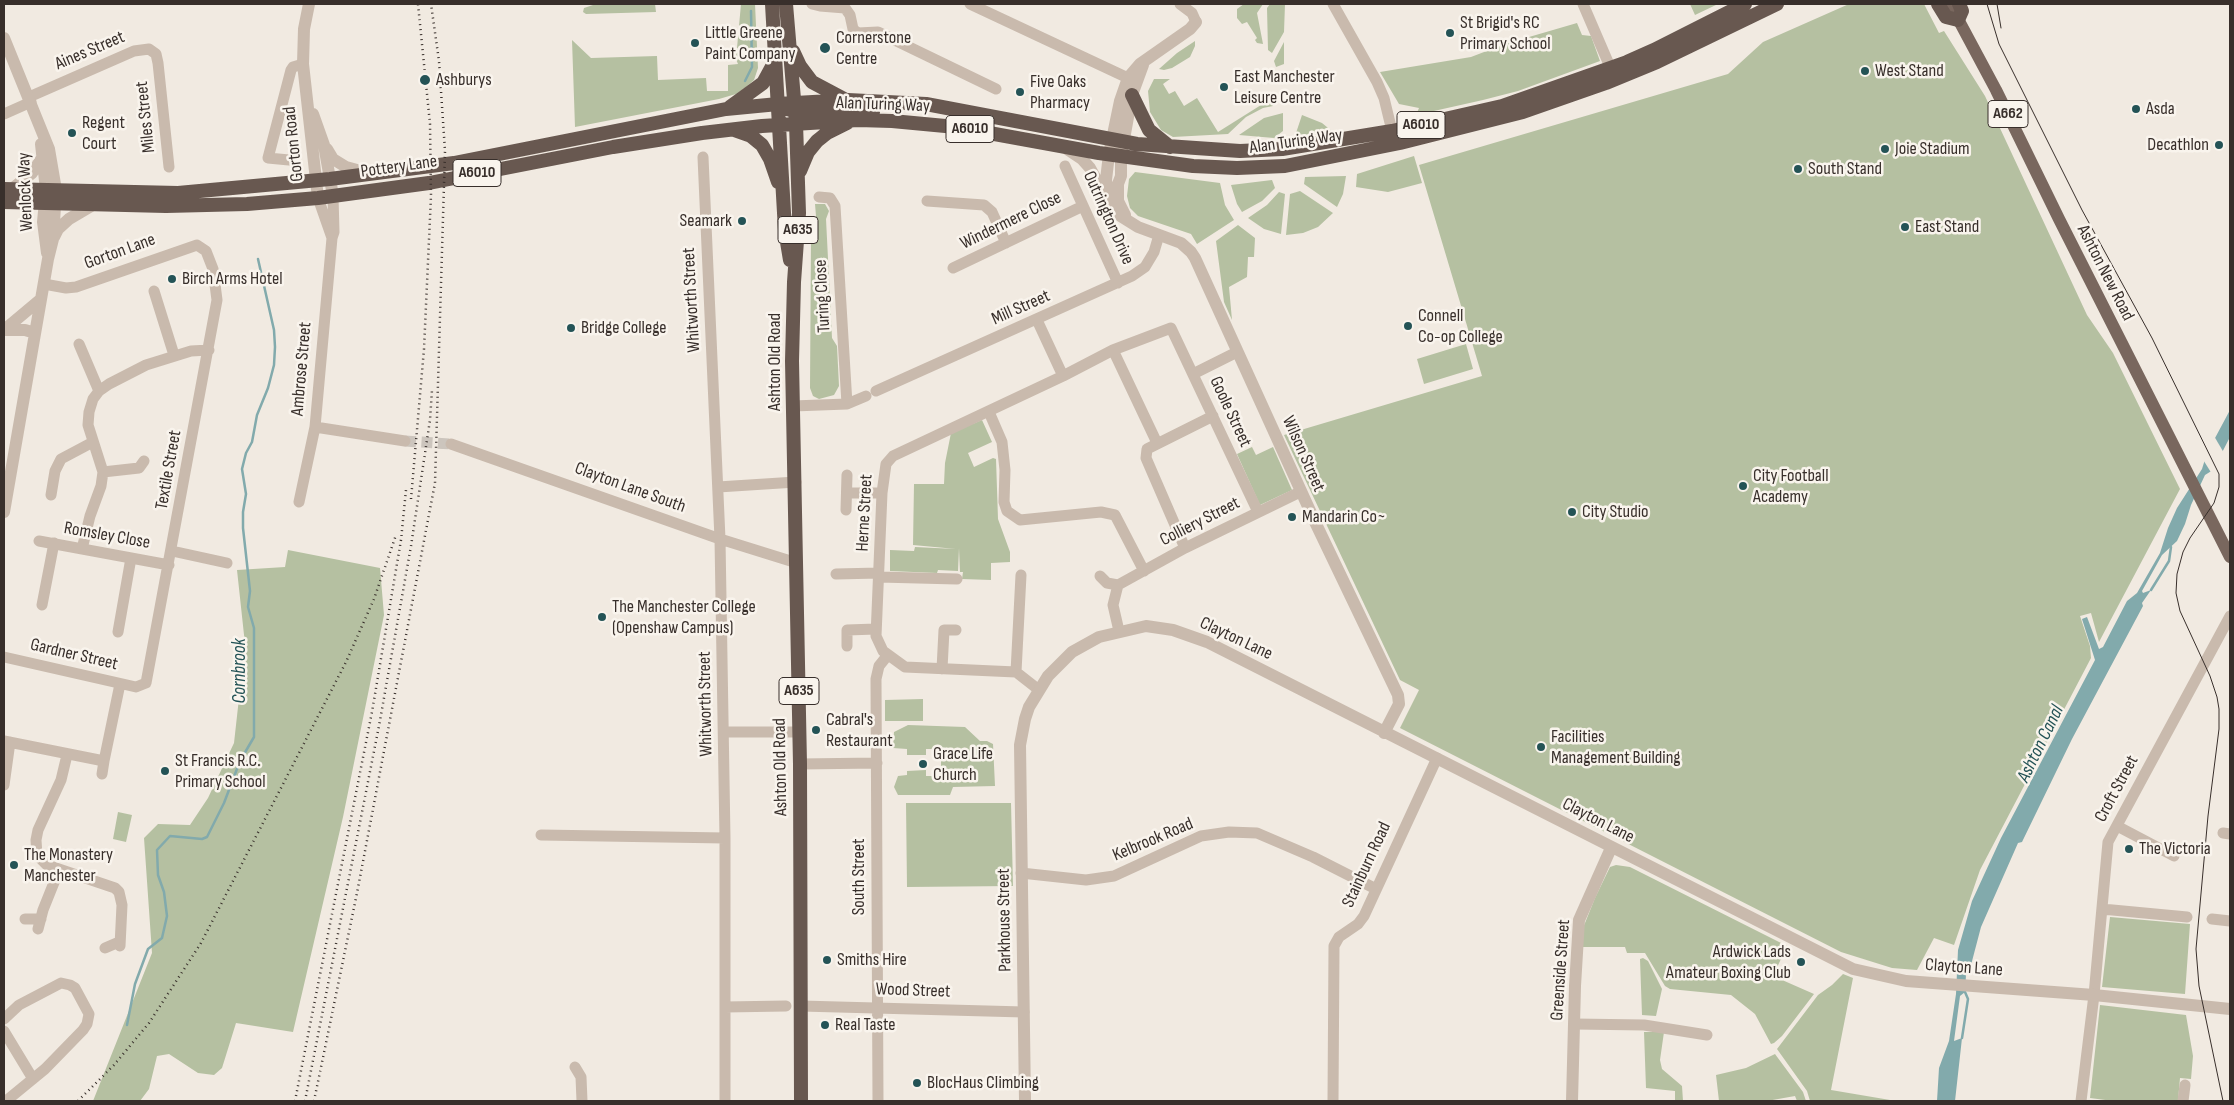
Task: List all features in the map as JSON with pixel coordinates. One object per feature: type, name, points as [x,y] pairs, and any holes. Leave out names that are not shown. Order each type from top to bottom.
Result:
[{"type":"highway","name":"Ashton Old Road","points":[[772,4],[785,230],[794,282]]},
{"type":"highway","name":"Ashton Old Road","points":[[786,4],[795,113],[799,213],[794,282],[792,361],[796,482],[800,764],[801,1101]]},
{"type":"highway","name":"Alan Turing Way","points":[[795,113],[848,100],[926,104],[1118,140],[1170,147],[1240,150],[1282,149],[1392,131],[1502,106],[1611,69],[1654,50],[1745,4]]},
{"type":"highway","name":"Alan Turing Way","points":[[795,113],[858,120],[935,125],[1194,166],[1261,168],[1297,164],[1400,143],[1523,112],[1606,83],[1657,62],[1777,4]]},
{"type":"highway","points":[[1938,4],[1946,17],[1958,20],[1962,11],[1959,4]]},
{"type":"highway","points":[[789,38],[796,59],[812,82],[834,95],[848,100]]},
{"type":"highway","points":[[726,109],[741,100],[763,82],[775,60]]},
{"type":"highway","points":[[1132,95],[1149,130],[1170,147]]},
{"type":"highway","name":"Pottery Lane","points":[[4,202],[51,197],[178,193],[315,181],[454,163],[726,109],[779,114],[795,113]]},
{"type":"highway","points":[[795,113],[852,110],[878,112],[922,116],[935,125]]},
{"type":"highway","name":"Pottery Lane","points":[[8,189],[91,206],[238,204],[318,198],[429,183],[613,147],[729,129],[779,114],[795,113]]},
{"type":"highway","points":[[541,146],[619,136],[721,119],[779,114]]},
{"type":"highway","points":[[798,178],[806,156],[817,141],[834,129],[858,120]]},
{"type":"highway","points":[[729,129],[744,132],[762,145],[770,159],[783,200]]},
{"type":"main road","name":"Ashton New Road","points":[[1950,4],[1996,90],[2058,219],[2230,557]]},
{"type":"street","name":"Gorton Road","points":[[309,4],[304,29],[303,64],[318,198]]},
{"type":"street","points":[[812,4],[845,8],[849,11],[853,29],[858,32],[869,31],[883,34],[996,89]]},
{"type":"street","points":[[970,4],[1128,78]]},
{"type":"street","points":[[1118,140],[1120,101],[1128,78],[1144,61],[1190,29],[1196,22],[1192,13],[1180,4]]},
{"type":"street","points":[[1333,4],[1377,82],[1384,98],[1392,131]]},
{"type":"street","points":[[1583,4],[1611,69]]},
{"type":"street","name":"Wenlock Way","points":[[4,38],[49,149],[54,240],[48,259],[41,299]]},
{"type":"street","name":"Aines Street","points":[[30,99],[134,50],[149,48],[156,54],[158,63]]},
{"type":"street","points":[[1114,212],[1106,191],[1118,140],[1144,61]]},
{"type":"street","name":"Miles Street","points":[[158,63],[169,167]]},
{"type":"street","points":[[289,160],[268,158],[291,70],[293,66],[303,64]]},
{"type":"street","name":"Gorton Road","points":[[306,87],[324,145],[333,196]]},
{"type":"street","points":[[286,88],[306,87]]},
{"type":"street","points":[[4,114],[30,99]]},
{"type":"street","name":"Wenlock Way","points":[[40,124],[42,158],[51,197],[44,222],[48,259]]},
{"type":"street","points":[[324,145],[333,159],[346,167],[372,174]]},
{"type":"street","name":"Wilson Street","points":[[1062,146],[1082,159],[1090,168],[1114,212],[1138,227],[1182,243],[1191,252],[1300,492],[1398,695],[1399,704],[1384,733]]},
{"type":"street","points":[[1115,155],[1121,176],[1118,184],[1118,201],[1128,221]]},
{"type":"street","name":"Whitworth Street","points":[[703,157],[720,539],[725,838],[725,1101]]},
{"type":"street","points":[[8,189],[32,173],[42,158]]},
{"type":"street","name":"Outrington Drive","points":[[1066,166],[1118,284]]},
{"type":"street","name":"Ambrose Street","points":[[298,502],[315,427],[335,216],[333,196]]},
{"type":"street","name":"Turing Close","points":[[819,197],[830,198],[835,206],[847,404]]},
{"type":"street","name":"Ambrose Street","points":[[318,198],[332,238]]},
{"type":"street","points":[[927,201],[984,205],[992,212],[1006,243]]},
{"type":"street","points":[[54,240],[58,229],[65,222],[91,206]]},
{"type":"street","name":"Windermere Close","points":[[953,268],[1083,206]]},
{"type":"street","name":"Mill Street","points":[[847,404],[1118,284],[1145,267],[1154,252],[1159,235]]},
{"type":"street","name":"Gorton Lane","points":[[44,284],[66,288],[76,287],[191,246],[197,245],[206,252]]},
{"type":"street","name":"Textile Street","points":[[136,687],[146,683],[149,677],[209,350],[217,293],[213,269],[206,252]]},
{"type":"street","points":[[154,291],[174,355]]},
{"type":"street","points":[[4,330],[41,299]]},
{"type":"street","points":[[4,512],[41,299]]},
{"type":"street","points":[[1037,320],[1063,376]]},
{"type":"street","name":"Herne Street","points":[[888,656],[879,644],[876,629],[882,493],[886,464],[893,456],[989,412],[1113,350],[1171,328]]},
{"type":"street","name":"Goole Street","points":[[1171,328],[1258,512]]},
{"type":"street","points":[[4,330],[25,330],[35,333]]},
{"type":"street","points":[[79,344],[99,391]]},
{"type":"street","points":[[82,549],[90,516],[101,486],[103,472],[88,426],[89,412],[93,399],[99,391],[123,375],[174,355],[209,350]]},
{"type":"street","points":[[1113,350],[1158,443]]},
{"type":"street","points":[[1193,374],[1236,352]]},
{"type":"street","points":[[793,406],[847,404]]},
{"type":"street","points":[[989,412],[1002,442],[1005,470],[1004,502],[1007,511],[1020,520],[1109,512],[1118,519],[1144,571]]},
{"type":"street","points":[[1185,548],[1146,458],[1148,449],[1213,416]]},
{"type":"street","points":[[315,427],[406,441]]},
{"type":"street","points":[[51,495],[54,471],[60,459],[93,442]]},
{"type":"street","name":"Clayton Lane South","points":[[451,444],[720,539],[797,564]]},
{"type":"street","points":[[103,472],[142,468]]},
{"type":"street","points":[[846,510],[848,475]]},
{"type":"street","points":[[718,487],[796,482]]},
{"type":"street","name":"Colliery Street","points":[[1118,585],[1185,548],[1300,492]]},
{"type":"street","points":[[847,493],[882,493]]},
{"type":"street","name":"Romsley Close","points":[[39,541],[169,565]]},
{"type":"street","points":[[42,605],[54,543]]},
{"type":"street","points":[[172,551],[227,563]]},
{"type":"street","points":[[118,632],[131,558]]},
{"type":"street","points":[[836,574],[957,579]]},
{"type":"street","points":[[1016,672],[1021,576]]},
{"type":"street","points":[[1100,576],[1107,582],[1118,585],[1114,605],[1119,631]]},
{"type":"street","name":"Croft Street","points":[[2081,1101],[2094,995],[2107,847],[2230,616]]},
{"type":"street","name":"Clayton Lane","points":[[1021,737],[1025,719],[1039,690],[1048,676],[1072,652],[1099,637],[1119,631],[1146,626],[1173,630],[1207,642],[1325,700],[1384,733],[1853,969],[1906,981],[2094,995],[2230,1009]]},
{"type":"street","points":[[847,646],[847,630],[876,629]]},
{"type":"street","points":[[942,669],[944,630],[956,630]]},
{"type":"street","points":[[888,656],[905,667],[1016,672],[1039,690]]},
{"type":"street","name":"South Street","points":[[878,1101],[876,671],[888,656]]},
{"type":"street","name":"Gardner Street","points":[[4,657],[136,687]]},
{"type":"street","points":[[102,774],[120,684]]},
{"type":"street","points":[[724,732],[799,732]]},
{"type":"street","name":"Parkhouse Street","points":[[1021,737],[1025,1101]]},
{"type":"street","points":[[4,785],[7,742],[104,761]]},
{"type":"street","points":[[67,755],[51,813],[36,840],[37,854],[41,861],[59,870],[115,888],[119,892],[122,905],[120,944],[105,948]]},
{"type":"street","name":"Stainburn Road","points":[[1333,1101],[1334,946],[1339,937],[1358,924],[1364,916],[1403,827],[1437,758]]},
{"type":"street","points":[[800,764],[876,763]]},
{"type":"street","points":[[2117,826],[2174,856]]},
{"type":"street","name":"Kelbrook Road","points":[[1021,873],[1086,880],[1114,876],[1201,836],[1229,832],[1257,833],[1313,857],[1376,889]]},
{"type":"street","points":[[541,835],[725,838]]},
{"type":"street","name":"Greenside Street","points":[[1572,1101],[1579,920],[1612,848]]},
{"type":"street","points":[[25,919],[40,924],[59,870]]},
{"type":"street","points":[[2102,909],[2187,917]]},
{"type":"street","points":[[2212,919],[2230,921]]},
{"type":"street","points":[[4,1019],[19,1006],[61,983],[74,988],[88,1010],[89,1019],[83,1030],[34,1078],[6,1101]]},
{"type":"street","points":[[725,1007],[786,1006]]},
{"type":"street","name":"Wood Street","points":[[801,1006],[1024,1012]]},
{"type":"street","points":[[1575,1024],[1644,1025],[1706,1035]]},
{"type":"street","points":[[4,1031],[34,1078]]},
{"type":"street","points":[[578,1072],[582,1101]]},
{"type":"street","points":[[2183,1101],[2185,1085]]},
{"type":"green space","points":[[596,4],[655,4],[656,12],[586,14],[583,12],[584,8]]},
{"type":"green space","points":[[741,4],[755,4],[758,68],[754,80],[746,87],[736,94],[719,99],[575,127],[572,40],[591,58],[657,56],[658,80],[706,78],[707,91],[728,91],[728,65],[738,64],[736,59]]},
{"type":"green space","points":[[1244,4],[1263,4],[1257,13],[1263,44],[1257,43],[1255,40],[1257,38],[1247,22],[1242,24],[1237,18],[1237,9]]},
{"type":"green space","points":[[1270,4],[1285,4],[1284,32],[1272,53],[1268,50],[1267,8]]},
{"type":"green space","points":[[1690,4],[1718,4],[1695,15]]},
{"type":"green space","name":"City Football Academy","points":[[1849,4],[1924,4],[1939,33],[1944,31],[1985,96],[2087,315],[2113,353],[2180,489],[2099,642],[2091,613],[2080,616],[2090,646],[2091,658],[1980,870],[1954,945],[1934,938],[1917,970],[1892,968],[1841,952],[1400,728],[1419,690],[1400,680],[1284,435],[1482,376],[1419,165],[1728,74],[1763,42]]},
{"type":"green space","points":[[1577,23],[1582,35],[1591,36],[1600,61],[1518,91],[1483,100],[1416,115],[1419,108],[1399,104],[1380,72],[1471,57],[1505,44]]},
{"type":"green space","points":[[1195,41],[1190,57],[1172,68],[1159,69],[1177,53]]},
{"type":"green space","points":[[1284,42],[1284,64],[1276,67],[1274,61]]},
{"type":"green space","points":[[1154,79],[1170,79],[1163,84],[1169,94],[1175,91],[1184,106],[1197,98],[1218,132],[1269,100],[1273,106],[1263,108],[1246,117],[1228,134],[1173,137],[1161,130],[1150,112],[1148,91]]},
{"type":"green space","points":[[1283,113],[1283,131],[1274,138],[1239,135],[1264,118]]},
{"type":"green space","points":[[1302,115],[1322,123],[1333,132],[1301,137],[1296,133]]},
{"type":"green space","points":[[1414,156],[1422,183],[1388,192],[1356,187],[1357,174]]},
{"type":"green space","points":[[1135,172],[1220,183],[1225,205],[1234,220],[1197,244],[1191,234],[1138,216],[1130,208],[1127,196],[1129,179]]},
{"type":"green space","points":[[1346,176],[1343,194],[1337,207],[1304,184],[1305,177]]},
{"type":"green space","points":[[1272,180],[1275,188],[1262,201],[1242,212],[1237,204],[1231,185]]},
{"type":"green space","points":[[1300,191],[1333,213],[1318,227],[1303,233],[1286,235],[1290,194]]},
{"type":"green space","points":[[1279,192],[1285,194],[1281,234],[1264,229],[1248,218],[1267,205]]},
{"type":"green space","points":[[815,204],[825,204],[829,211],[826,219],[832,338],[837,346],[839,386],[834,395],[819,399],[813,396],[810,388],[811,236],[816,216]]},
{"type":"green space","points":[[1238,225],[1255,238],[1254,257],[1248,257],[1247,277],[1229,287],[1232,320],[1224,302],[1216,241]]},
{"type":"green space","points":[[1466,344],[1473,369],[1424,384],[1417,359]]},
{"type":"green space","points":[[982,420],[992,442],[968,453],[974,467],[993,458],[996,459],[998,519],[1010,552],[1010,562],[991,563],[991,580],[962,579],[963,572],[960,572],[959,548],[958,571],[938,570],[937,573],[890,571],[890,550],[914,551],[915,547],[956,549],[913,545],[914,484],[944,484],[945,463],[951,433]]},
{"type":"green space","points":[[1252,447],[1256,455],[1273,447],[1292,490],[1260,505],[1237,454]]},
{"type":"green space","points":[[288,550],[380,568],[384,615],[343,817],[293,1032],[236,1023],[222,1068],[214,1075],[198,1073],[169,1054],[157,1056],[149,1089],[140,1101],[93,1101],[152,953],[144,838],[158,824],[190,825],[208,798],[234,743],[245,644],[237,570],[285,567]]},
{"type":"green space","points":[[923,699],[923,721],[885,721],[885,700]]},
{"type":"green space","points":[[908,725],[965,727],[980,741],[987,741],[993,744],[995,786],[953,787],[950,795],[898,795],[894,787],[898,776],[907,775],[907,771],[926,770],[926,776],[933,776],[936,769],[941,769],[941,757],[933,754],[932,749],[926,749],[926,755],[907,755],[907,749],[893,748],[894,732]]},
{"type":"green space","points":[[906,803],[1011,803],[1013,886],[907,887]]},
{"type":"green space","points":[[118,812],[132,815],[126,842],[113,839]]},
{"type":"green space","points":[[1616,865],[1630,867],[1787,946],[1773,976],[1814,994],[1782,1036],[1771,1044],[1755,1014],[1731,995],[1670,989],[1665,986],[1645,953],[1627,953],[1625,947],[1581,947],[1583,928],[1595,898],[1610,867]]},
{"type":"green space","points":[[2110,917],[2190,924],[2185,994],[2102,987]]},
{"type":"green space","points":[[1643,958],[1648,961],[1662,989],[1656,1016],[1642,1015],[1640,959]]},
{"type":"green space","points":[[1843,974],[1853,978],[1831,1090],[1896,1101],[1810,1101],[1807,1091],[1777,1049],[1818,995]]},
{"type":"green space","points":[[2100,1005],[2186,1015],[2193,1056],[2191,1079],[2180,1078],[2178,1101],[2113,1101],[2090,1098]]},
{"type":"green space","points":[[1644,1032],[1664,1032],[1660,1060],[1662,1069],[1682,1086],[1683,1101],[1675,1101],[1675,1091],[1646,1088]]},
{"type":"green space","points":[[1775,1054],[1803,1092],[1806,1101],[1797,1101],[1795,1096],[1767,1101],[1719,1101],[1716,1075],[1746,1068]]},
{"type":"water","points":[[2230,410],[2230,437],[2213,470],[2205,475],[2177,541],[2162,555],[2142,591],[2143,593],[2151,590],[2142,603],[2143,606],[2072,739],[2022,842],[2018,843],[1981,927],[1971,965],[1966,975],[1965,992],[1960,996],[1954,1041],[1962,1038],[1955,1101],[1937,1101],[1939,1068],[1949,1041],[1956,994],[1958,950],[1972,901],[2001,838],[2095,660],[2082,619],[2087,617],[2099,649],[2103,647],[2127,601],[2137,593],[2160,553],[2177,508],[2202,469],[2207,453]]},
{"type":"pier","points":[[2214,436],[2224,453],[2212,474],[2202,458]]},
{"type":"waterway","points":[[745,81],[752,67],[751,11]]},
{"type":"waterway","name":"Cornbrook","points":[[127,1025],[135,984],[148,949],[162,938],[167,916],[164,892],[158,875],[157,850],[170,836],[202,839],[207,837],[224,803],[240,761],[254,737],[254,628],[248,607],[250,591],[243,528],[246,494],[242,469],[246,453],[252,442],[257,415],[268,388],[274,365],[275,347],[274,330],[258,259]]},
{"type":"waterway","points":[[2151,590],[2169,561],[2171,547]]},
{"type":"waterway","points":[[1962,1038],[1968,999],[1965,992]]},
{"type":"tunnel","points":[[405,441],[451,444]]},
{"type":"tram line","points":[[1987,4],[1999,44],[2082,210],[2152,338],[2219,474],[2219,487],[2214,503],[2190,538],[2183,552],[2177,574],[2176,593],[2180,611],[2210,676],[2219,709],[2219,729],[2208,816],[2196,949],[2199,986],[2223,1101]]},
{"type":"tram line","points":[[1997,4],[2001,28]]},
{"type":"railway","points":[[411,499],[424,349],[431,196],[430,124],[418,4]]},
{"type":"railway","points":[[314,1101],[357,893],[435,483],[445,151],[439,61],[431,4]]},
{"type":"railway","points":[[305,1101],[379,726],[411,546],[430,420],[432,390]]},
{"type":"railway","points":[[295,1101],[372,712],[401,540],[406,490]]},
{"type":"railway","points":[[78,1101],[114,1065],[149,1023],[201,943],[346,662],[374,599],[396,535]]},
{"type":"place","name":"St Brigid's RC Primary School","points":[[1450,33]]},
{"type":"place","name":"Little Greene Paint Company","points":[[695,43]]},
{"type":"place","name":"Cornerstone Centre","points":[[825,48]]},
{"type":"place","name":"West Stand","points":[[1865,71]]},
{"type":"place","name":"Ashburys","points":[[425,80]]},
{"type":"place","name":"East Manchester Leisure Centre","points":[[1224,87]]},
{"type":"place","name":"Five Oaks Pharmacy","points":[[1020,92]]},
{"type":"place","name":"Asda","points":[[2136,109]]},
{"type":"place","name":"Regent Court","points":[[72,133]]},
{"type":"place","name":"Decathlon","points":[[2219,145]]},
{"type":"place","name":"Joie Stadium","points":[[1885,149]]},
{"type":"place","name":"South Stand","points":[[1798,169]]},
{"type":"place","name":"Seamark","points":[[742,221]]},
{"type":"place","name":"East Stand","points":[[1905,227]]},
{"type":"place","name":"Birch Arms Hotel","points":[[172,279]]},
{"type":"place","name":"Connell Co-op College","points":[[1408,326]]},
{"type":"place","name":"Bridge College","points":[[571,328]]},
{"type":"place","name":"City Football Academy","points":[[1743,486]]},
{"type":"place","name":"City Studio","points":[[1572,512]]},
{"type":"place","name":"Mandarin Co~","points":[[1292,517]]},
{"type":"place","name":"The Manchester College (Openshaw Campus)","points":[[602,617]]},
{"type":"place","name":"Cabral's Restaurant","points":[[816,730]]},
{"type":"place","name":"Facilities Management Building","points":[[1541,747]]},
{"type":"place","name":"Grace Life Church","points":[[923,764]]},
{"type":"place","name":"St Francis R.C. Primary School","points":[[165,771]]},
{"type":"place","name":"The Victoria","points":[[2129,849]]},
{"type":"place","name":"The Monastery Manchester","points":[[14,865]]},
{"type":"place","name":"Smiths Hire","points":[[827,960]]},
{"type":"place","name":"Ardwick Lads Amateur Boxing Club","points":[[1801,962]]},
{"type":"place","name":"Real Taste","points":[[825,1025]]},
{"type":"place","name":"BlocHaus Climbing","points":[[917,1083]]},
{"type":"water label","name":"Ashton Canal","points":[[2041,744]]}]
